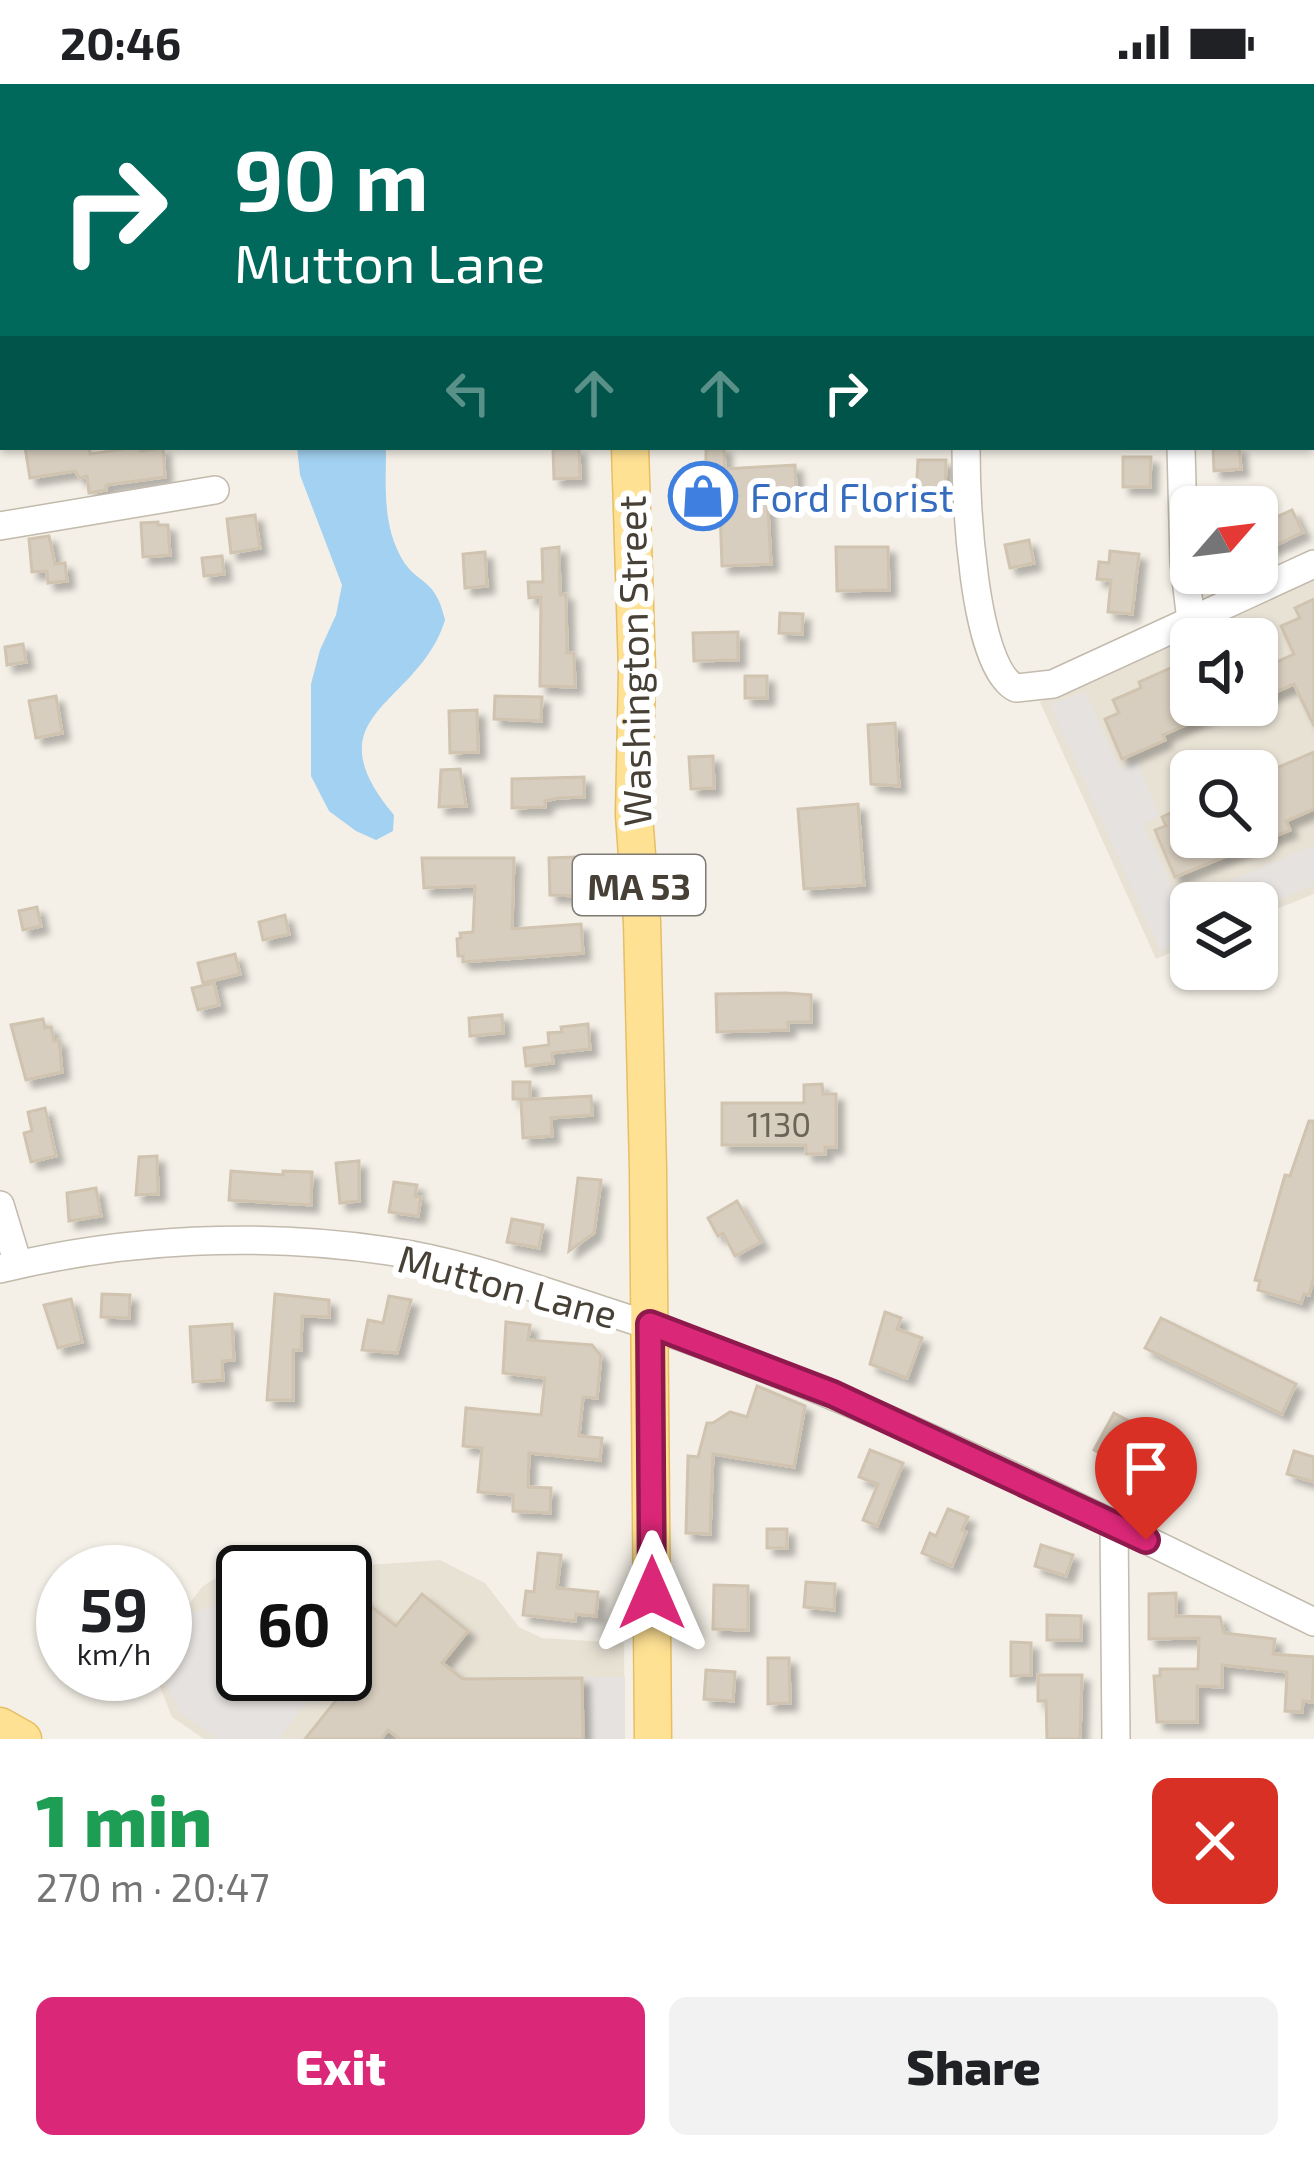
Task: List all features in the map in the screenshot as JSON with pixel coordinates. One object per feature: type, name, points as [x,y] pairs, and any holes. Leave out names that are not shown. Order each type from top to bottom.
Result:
[{"type":"main road","name":"Washington Street","points":[[630,450],[637,670],[634,815],[642,922],[650,1324],[653,1739]]},
{"type":"main road","points":[[0,1726],[23,1739]]},
{"type":"street","points":[[966,450],[966,487],[984,631],[999,675],[1016,688],[1053,684],[1170,631]]},
{"type":"street","points":[[1181,450],[1183,548],[1191,618]]},
{"type":"street","points":[[0,526],[215,490]]},
{"type":"street","points":[[1197,618],[1314,563]]},
{"type":"street","points":[[0,1205],[9,1266]]},
{"type":"street","name":"Mutton Lane","points":[[9,1266],[156,1244],[218,1240],[393,1251],[492,1276],[650,1324],[833,1394],[1314,1622]]},
{"type":"street","points":[[1114,1524],[1116,1739]]},
{"type":"shaded area","points":[[1314,576],[1314,894],[1278,909],[1278,882],[1170,882],[1170,953],[1156,959],[1040,702],[1170,642],[1170,726],[1278,726],[1278,618],[1223,618]]},
{"type":"shaded area","points":[[1085,691],[1119,768],[1137,761],[1160,816],[1143,824],[1170,882],[1170,947],[1160,951],[1050,705]]},
{"type":"shaded area","points":[[1314,845],[1314,885],[1278,900],[1278,882],[1228,882]]},
{"type":"shaded area","points":[[440,1560],[485,1583],[519,1627],[542,1638],[624,1643],[625,1739],[204,1739],[172,1717],[166,1701],[192,1701],[192,1600],[216,1578],[216,1701],[372,1701],[372,1565]]},
{"type":"shaded area","points":[[216,1605],[216,1701],[308,1701],[278,1739],[218,1739],[180,1712],[175,1701],[192,1701],[192,1614]]},
{"type":"shaded area","points":[[586,1677],[625,1677],[625,1739],[586,1739]]},
{"type":"water","points":[[297,450],[386,450],[391,532],[408,568],[436,596],[445,620],[432,649],[365,731],[362,754],[370,781],[394,815],[393,831],[376,840],[329,811],[311,776],[311,684],[342,585],[300,475]]},
{"type":"building","points":[[25,450],[89,450],[90,454],[163,450],[165,477],[106,485],[106,490],[89,493],[87,476],[80,478],[75,471],[30,478]]},
{"type":"building","points":[[553,450],[579,450],[580,478],[554,479]]},
{"type":"building","points":[[706,450],[724,450],[725,469],[795,465],[796,489],[767,491],[771,564],[722,566],[720,509],[680,510],[680,480],[706,480]]},
{"type":"building","points":[[1213,450],[1239,450],[1241,469],[1214,471]]},
{"type":"building","points":[[1123,457],[1151,457],[1150,487],[1123,487]]},
{"type":"building","points":[[918,460],[946,460],[945,497],[916,497]]},
{"type":"building","points":[[1292,510],[1303,532],[1278,544],[1278,516]]},
{"type":"building","points":[[255,515],[260,548],[231,553],[227,519]]},
{"type":"building","points":[[141,523],[168,525],[170,555],[143,557]]},
{"type":"building","points":[[49,536],[55,564],[65,563],[67,581],[48,583],[47,571],[32,572],[29,539]]},
{"type":"building","points":[[1029,540],[1034,563],[1010,568],[1005,545]]},
{"type":"building","points":[[559,547],[560,595],[566,594],[567,653],[574,653],[575,687],[540,686],[541,597],[529,598],[528,582],[543,582],[542,549]]},
{"type":"building","points":[[836,547],[888,547],[889,590],[837,591]]},
{"type":"building","points":[[1110,551],[1139,554],[1132,614],[1108,612],[1111,580],[1097,579],[1099,562],[1109,563]]},
{"type":"building","points":[[485,552],[487,586],[465,588],[463,554]]},
{"type":"building","points":[[222,556],[224,574],[204,576],[202,558]]},
{"type":"building","points":[[1314,599],[1314,726],[1294,684],[1278,691],[1278,661],[1294,654],[1281,626],[1300,618],[1295,608]]},
{"type":"building","points":[[780,613],[803,614],[802,634],[779,633]]},
{"type":"building","points":[[738,632],[738,660],[694,661],[693,633]]},
{"type":"building","points":[[23,644],[26,662],[7,665],[5,647]]},
{"type":"building","points":[[1170,668],[1170,726],[1183,726],[1163,735],[1165,740],[1122,759],[1105,719],[1119,713],[1113,700],[1141,688],[1139,682]]},
{"type":"building","points":[[745,676],[767,676],[767,698],[745,698]]},
{"type":"building","points":[[56,696],[62,733],[36,738],[29,701]]},
{"type":"building","points":[[495,696],[542,697],[541,721],[494,719]]},
{"type":"building","points":[[477,710],[478,752],[450,753],[449,711]]},
{"type":"building","points":[[895,723],[899,786],[871,784],[868,725]]},
{"type":"building","points":[[1314,752],[1314,809],[1286,821],[1290,830],[1278,835],[1278,767]]},
{"type":"building","points":[[713,756],[714,788],[691,789],[689,757]]},
{"type":"building","points":[[460,769],[466,806],[439,807],[441,770]]},
{"type":"building","points":[[584,777],[584,797],[545,801],[545,807],[512,808],[512,779]]},
{"type":"building","points":[[858,804],[864,885],[804,889],[798,809]]},
{"type":"building","points":[[1170,813],[1170,858],[1221,858],[1175,877],[1155,830],[1166,826],[1162,817]]},
{"type":"building","points":[[575,857],[581,896],[550,895],[549,858]]},
{"type":"building","points":[[422,858],[514,858],[512,929],[581,924],[583,953],[463,962],[457,939],[460,933],[473,932],[475,886],[424,888]]},
{"type":"building","points":[[37,907],[41,926],[23,930],[19,911]]},
{"type":"building","points":[[285,915],[289,934],[263,940],[259,922]]},
{"type":"building","points":[[235,954],[240,974],[203,983],[198,963]]},
{"type":"building","points":[[214,983],[219,1005],[198,1010],[192,988]]},
{"type":"building","points":[[716,994],[811,995],[811,1022],[788,1022],[788,1030],[717,1032]]},
{"type":"building","points":[[502,1015],[503,1033],[470,1036],[469,1018]]},
{"type":"building","points":[[43,1019],[54,1041],[59,1040],[62,1072],[26,1080],[11,1025]]},
{"type":"building","points":[[588,1024],[590,1049],[552,1053],[553,1063],[526,1066],[524,1048],[549,1045],[548,1033],[562,1032],[561,1027]]},
{"type":"building","points":[[513,1082],[530,1082],[530,1099],[513,1099]]},
{"type":"building","points":[[822,1084],[823,1094],[836,1094],[836,1147],[825,1147],[825,1154],[806,1154],[806,1145],[722,1145],[722,1103],[804,1103],[804,1085]]},
{"type":"building","points":[[591,1096],[592,1115],[551,1118],[552,1136],[523,1138],[521,1100]]},
{"type":"building","points":[[45,1108],[56,1156],[31,1162],[24,1133],[32,1131],[28,1112]]},
{"type":"building","points":[[1309,1121],[1314,1121],[1314,1277],[1301,1303],[1258,1290],[1260,1281],[1255,1280],[1285,1175],[1290,1176]]},
{"type":"building","points":[[157,1156],[158,1194],[136,1195],[139,1157]]},
{"type":"building","points":[[359,1161],[359,1201],[340,1203],[336,1163]]},
{"type":"building","points":[[231,1171],[312,1172],[311,1205],[229,1200]]},
{"type":"building","points":[[578,1178],[601,1180],[594,1233],[569,1251]]},
{"type":"building","points":[[394,1182],[417,1185],[415,1196],[421,1197],[418,1216],[389,1212]]},
{"type":"building","points":[[96,1188],[101,1216],[69,1221],[67,1193]]},
{"type":"building","points":[[737,1201],[761,1242],[735,1256],[708,1218]]},
{"type":"building","points":[[512,1219],[543,1225],[539,1248],[507,1242]]},
{"type":"building","points":[[102,1294],[130,1295],[129,1318],[101,1317]]},
{"type":"building","points":[[275,1294],[329,1300],[329,1317],[302,1316],[301,1350],[293,1350],[293,1400],[267,1400]]},
{"type":"building","points":[[389,1296],[411,1300],[397,1353],[362,1350],[368,1320],[383,1323]]},
{"type":"building","points":[[71,1299],[82,1342],[58,1348],[44,1305]]},
{"type":"building","points":[[885,1312],[901,1318],[897,1329],[922,1338],[907,1378],[870,1364]]},
{"type":"building","points":[[1161,1318],[1296,1384],[1282,1414],[1145,1348]]},
{"type":"building","points":[[506,1322],[530,1325],[528,1340],[592,1345],[601,1356],[597,1398],[583,1397],[579,1436],[602,1438],[600,1460],[529,1453],[528,1487],[551,1488],[550,1513],[513,1511],[513,1495],[478,1492],[482,1448],[463,1446],[466,1408],[541,1415],[545,1378],[503,1373]]},
{"type":"building","points":[[232,1324],[234,1360],[222,1361],[223,1380],[193,1382],[190,1327]]},
{"type":"building","points":[[757,1386],[805,1406],[794,1467],[713,1454],[710,1534],[686,1533],[688,1456],[698,1457],[707,1423],[730,1412],[747,1417]]},
{"type":"building","points":[[1114,1413],[1138,1426],[1142,1434],[1124,1467],[1094,1450]]},
{"type":"building","points":[[870,1450],[903,1463],[877,1526],[863,1520],[878,1484],[859,1477]]},
{"type":"building","points":[[1294,1451],[1314,1457],[1314,1482],[1287,1474]]},
{"type":"building","points":[[948,1509],[968,1517],[952,1566],[922,1553]]},
{"type":"building","points":[[767,1529],[787,1529],[787,1548],[767,1548]]},
{"type":"building","points":[[1041,1545],[1073,1555],[1066,1576],[1035,1566]]},
{"type":"building","points":[[538,1553],[561,1555],[557,1588],[598,1592],[596,1616],[576,1614],[575,1621],[523,1615],[526,1591],[534,1592]]},
{"type":"building","points":[[806,1582],[835,1584],[834,1610],[804,1607]]},
{"type":"building","points":[[714,1585],[748,1586],[748,1630],[713,1629]]},
{"type":"building","points":[[1176,1593],[1176,1616],[1220,1617],[1224,1633],[1275,1639],[1273,1654],[1314,1657],[1312,1702],[1303,1701],[1302,1712],[1285,1711],[1287,1672],[1222,1665],[1222,1687],[1197,1686],[1197,1722],[1157,1722],[1154,1676],[1160,1676],[1160,1669],[1198,1669],[1199,1638],[1149,1639],[1149,1594]]},
{"type":"building","points":[[422,1594],[468,1631],[442,1663],[463,1679],[582,1678],[583,1739],[400,1739],[388,1730],[381,1739],[305,1739],[336,1701],[372,1701],[372,1607],[396,1626]]},
{"type":"building","points":[[1047,1615],[1081,1616],[1081,1640],[1047,1640]]},
{"type":"building","points":[[1011,1642],[1031,1643],[1031,1675],[1011,1676]]},
{"type":"building","points":[[768,1658],[789,1658],[790,1703],[768,1704]]},
{"type":"building","points":[[706,1670],[735,1672],[733,1701],[704,1699]]},
{"type":"building","points":[[1038,1675],[1082,1675],[1080,1739],[1047,1739],[1046,1701],[1038,1701]]},
{"type":"place","name":"Ford Florist","points":[[703,496]]},
{"type":"route","points":[[652,1593],[650,1324],[833,1394],[1146,1540]]}]
